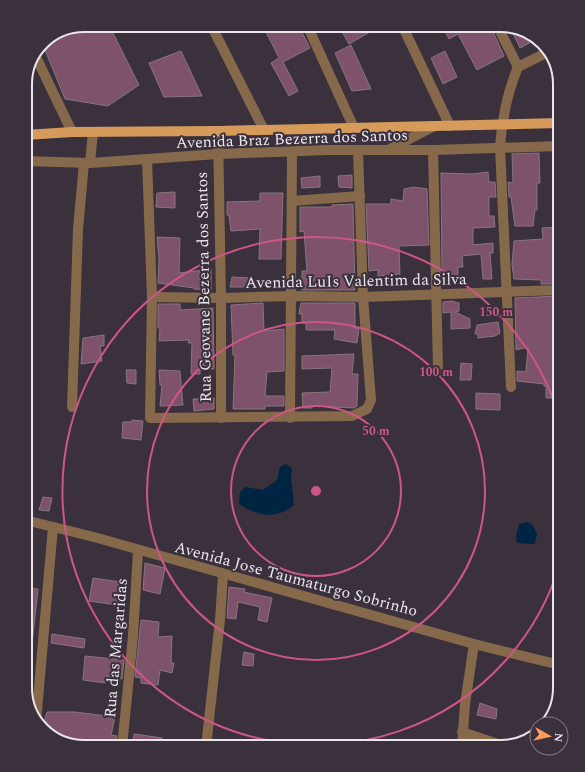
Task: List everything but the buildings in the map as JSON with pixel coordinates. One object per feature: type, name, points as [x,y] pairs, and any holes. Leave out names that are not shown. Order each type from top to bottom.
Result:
[{"type":"main road","name":"Avenida Braz Bezerra dos Santos","points":[[32,135],[72,132],[218,131],[553,123]]},
{"type":"street","points":[[215,32],[264,130]]},
{"type":"street","points":[[310,32],[354,128]]},
{"type":"street","points":[[405,32],[450,126]]},
{"type":"street","points":[[500,32],[518,67]]},
{"type":"street","points":[[511,387],[500,148],[502,124],[507,96],[518,67],[543,54]]},
{"type":"street","points":[[38,60],[72,132]]},
{"type":"street","points":[[389,150],[434,126]]},
{"type":"street","name":"Rua Geovane Bezerra dos Santos","points":[[218,131],[221,298],[221,418]]},
{"type":"street","points":[[72,407],[78,229],[93,132]]},
{"type":"street","name":"Avenida Braz Bezerra dos Santos","points":[[32,161],[87,163],[218,154],[553,146]]},
{"type":"street","points":[[147,159],[152,297],[150,418],[290,418],[352,416],[367,409],[370,400],[358,150]]},
{"type":"street","points":[[433,150],[438,369]]},
{"type":"street","points":[[290,418],[292,153]]},
{"type":"street","points":[[292,200],[360,196]]},
{"type":"street","name":"Avenida LuIs Valentim da Silva","points":[[152,297],[364,297],[553,290]]},
{"type":"street","name":"Avenida Jose Taumaturgo Sobrinho","points":[[32,522],[474,644],[553,663]]},
{"type":"street","points":[[37,711],[53,527]]},
{"type":"street","name":"Rua das Margaridas","points":[[123,740],[133,636],[138,551]]},
{"type":"street","points":[[207,740],[220,620],[223,575]]},
{"type":"street","points":[[462,740],[474,644]]},
{"type":"street","points":[[462,732],[486,740]]},
{"type":"water","points":[[286,464],[292,469],[291,478],[294,505],[281,513],[267,515],[260,514],[239,504],[240,493],[245,487],[263,490],[277,480],[280,467]]},
{"type":"water","points":[[527,522],[532,524],[537,534],[535,544],[517,543],[516,536],[519,524]]}]
